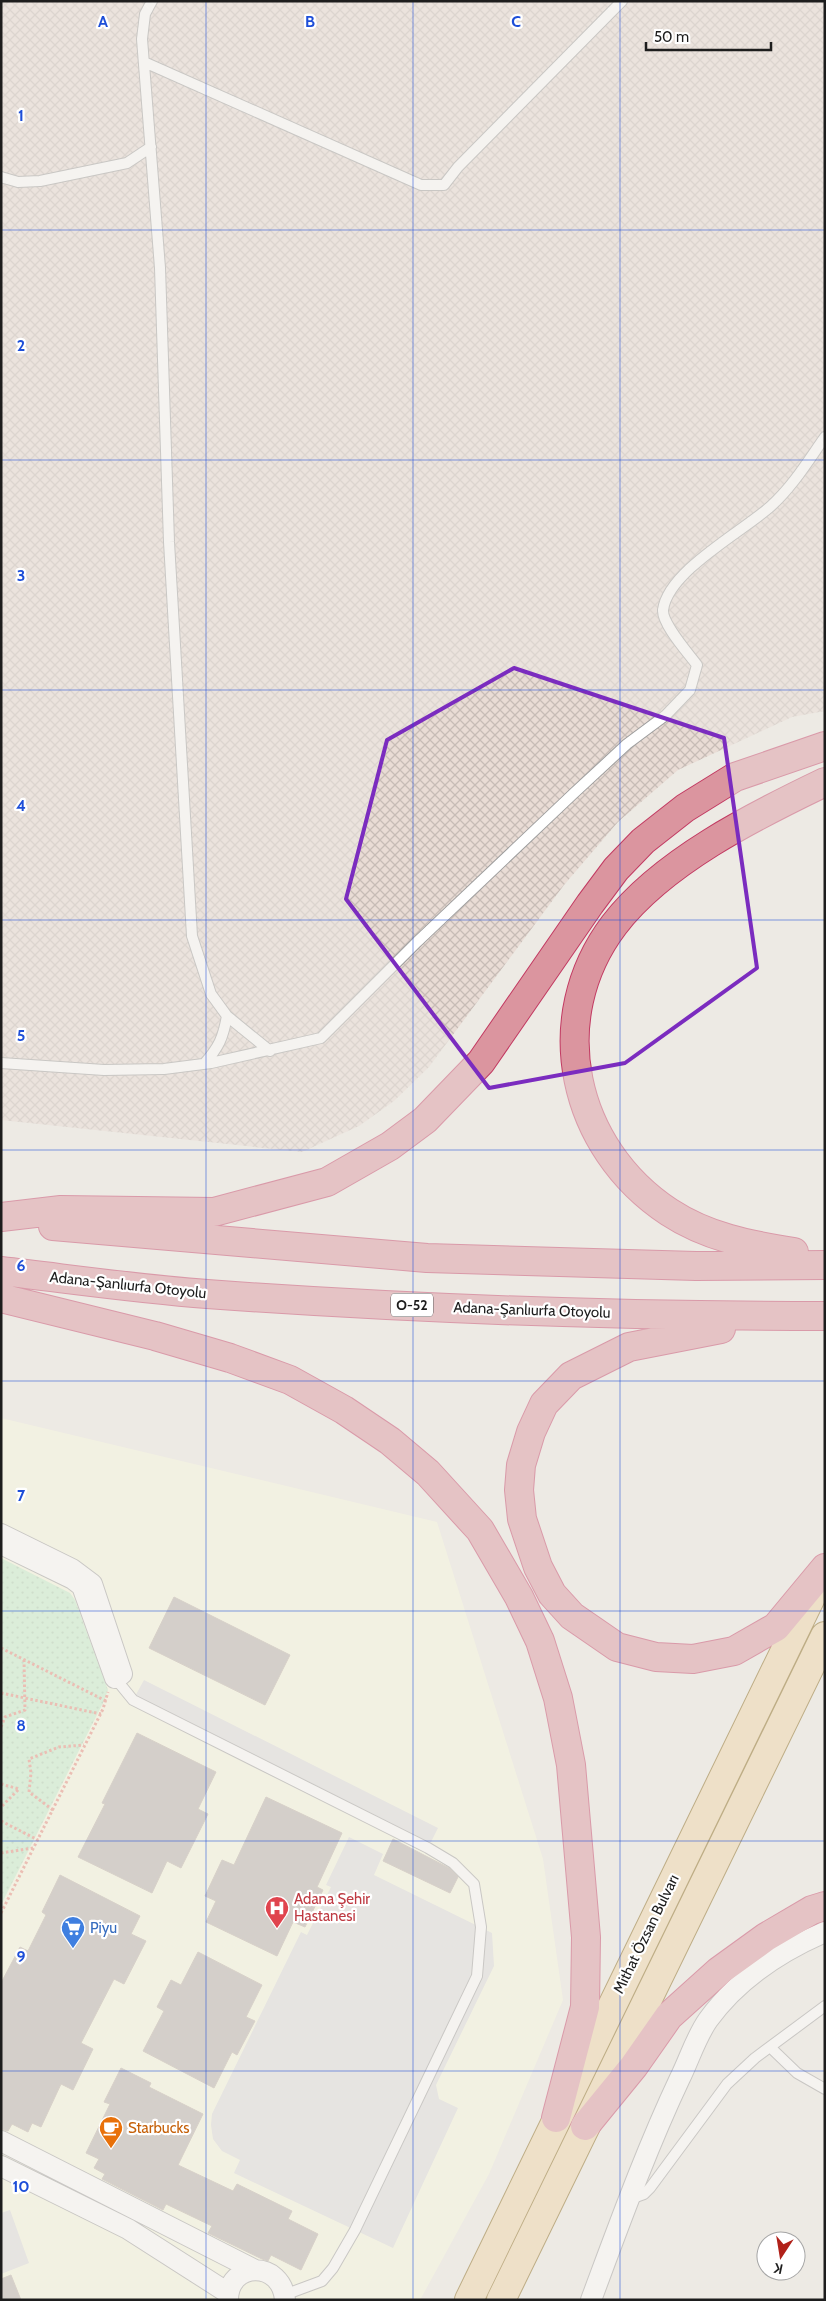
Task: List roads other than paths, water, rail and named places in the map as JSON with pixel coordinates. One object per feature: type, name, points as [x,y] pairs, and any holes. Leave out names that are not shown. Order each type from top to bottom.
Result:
[{"type":"highway","points":[[1,1217],[61,1210],[214,1212],[327,1182],[382,1150],[425,1120],[481,1062],[590,904],[616,869],[643,841],[685,808],[735,777],[825,746]]},
{"type":"highway","points":[[825,782],[781,803],[716,840],[654,884],[614,925],[591,965],[577,1005],[574,1040],[578,1079],[592,1124],[608,1152],[636,1186],[669,1212],[717,1237],[754,1246],[825,1256]]},
{"type":"highway","points":[[1,1221],[213,1241],[427,1258],[696,1266],[825,1265]]},
{"type":"highway","name":"Adana-Şanlıurfa Otoyolu","points":[[1,1271],[216,1295],[451,1307],[690,1316],[814,1316]]},
{"type":"highway","points":[[1,1298],[154,1336],[230,1358],[290,1380],[344,1410],[390,1441],[428,1473],[480,1530],[519,1597],[540,1641],[558,1698],[571,1764],[586,1936],[585,2007],[556,2118]]},
{"type":"highway","points":[[814,1316],[695,1333],[629,1347],[571,1376],[544,1404],[531,1432],[521,1465],[520,1490],[522,1519],[526,1533],[538,1567],[552,1594],[572,1616],[617,1647],[656,1657],[694,1659],[734,1652],[776,1627],[825,1568]]},
{"type":"highway","points":[[586,2126],[634,2066],[669,2016],[718,1971],[766,1936],[812,1910],[825,1906]]},
{"type":"main road","name":"Mithat Özsan Bulvarı","points":[[468,2300],[825,1568]]},
{"type":"main road","name":"Mithat Özsan Bulvarı","points":[[501,2300],[825,1636]]},
{"type":"street","points":[[1,1534],[72,1569],[92,1584],[122,1674],[111,1682],[82,1586],[73,1579],[1,1544]]},
{"type":"street","points":[[591,2300],[662,2115],[708,2021],[729,1996],[760,1968],[798,1943],[825,1932]]},
{"type":"street","points":[[1,2141],[255,2270],[269,2273],[278,2279],[285,2297]]},
{"type":"street","points":[[1,2166],[128,2229],[228,2296],[232,2283],[239,2276],[255,2270]]},
{"type":"lane","points":[[152,1],[145,14],[142,38],[160,268],[169,542],[192,936],[211,994],[227,1016],[270,1051]]},
{"type":"lane","points":[[144,62],[421,185],[444,185],[458,167],[622,1]]},
{"type":"lane","points":[[1,177],[18,182],[40,181],[127,163],[150,147]]},
{"type":"lane","points":[[1,1063],[104,1070],[164,1069],[204,1064],[270,1051],[321,1038],[417,942],[573,794],[627,744],[666,715],[690,690],[697,664],[664,620],[663,610],[669,593],[684,572],[771,506],[793,482],[825,437]]},
{"type":"lane","points":[[204,1064],[217,1049],[223,1037],[227,1016]]},
{"type":"lane","points":[[111,1682],[134,1700],[428,1848],[453,1863],[474,1884],[481,1927],[476,1976],[355,2230],[333,2268],[322,2281],[285,2297]]},
{"type":"lane","points":[[629,2199],[644,2194],[650,2188],[718,2094],[742,2070],[825,2006]]},
{"type":"lane","points":[[770,2047],[797,2073],[825,2089]]},
{"type":"place","name":"Adana Şehir Hastanesi","points":[[277,1929]]},
{"type":"place","name":"Piyu","points":[[73,1949]]},
{"type":"place","name":"Starbucks","points":[[111,2149]]}]
